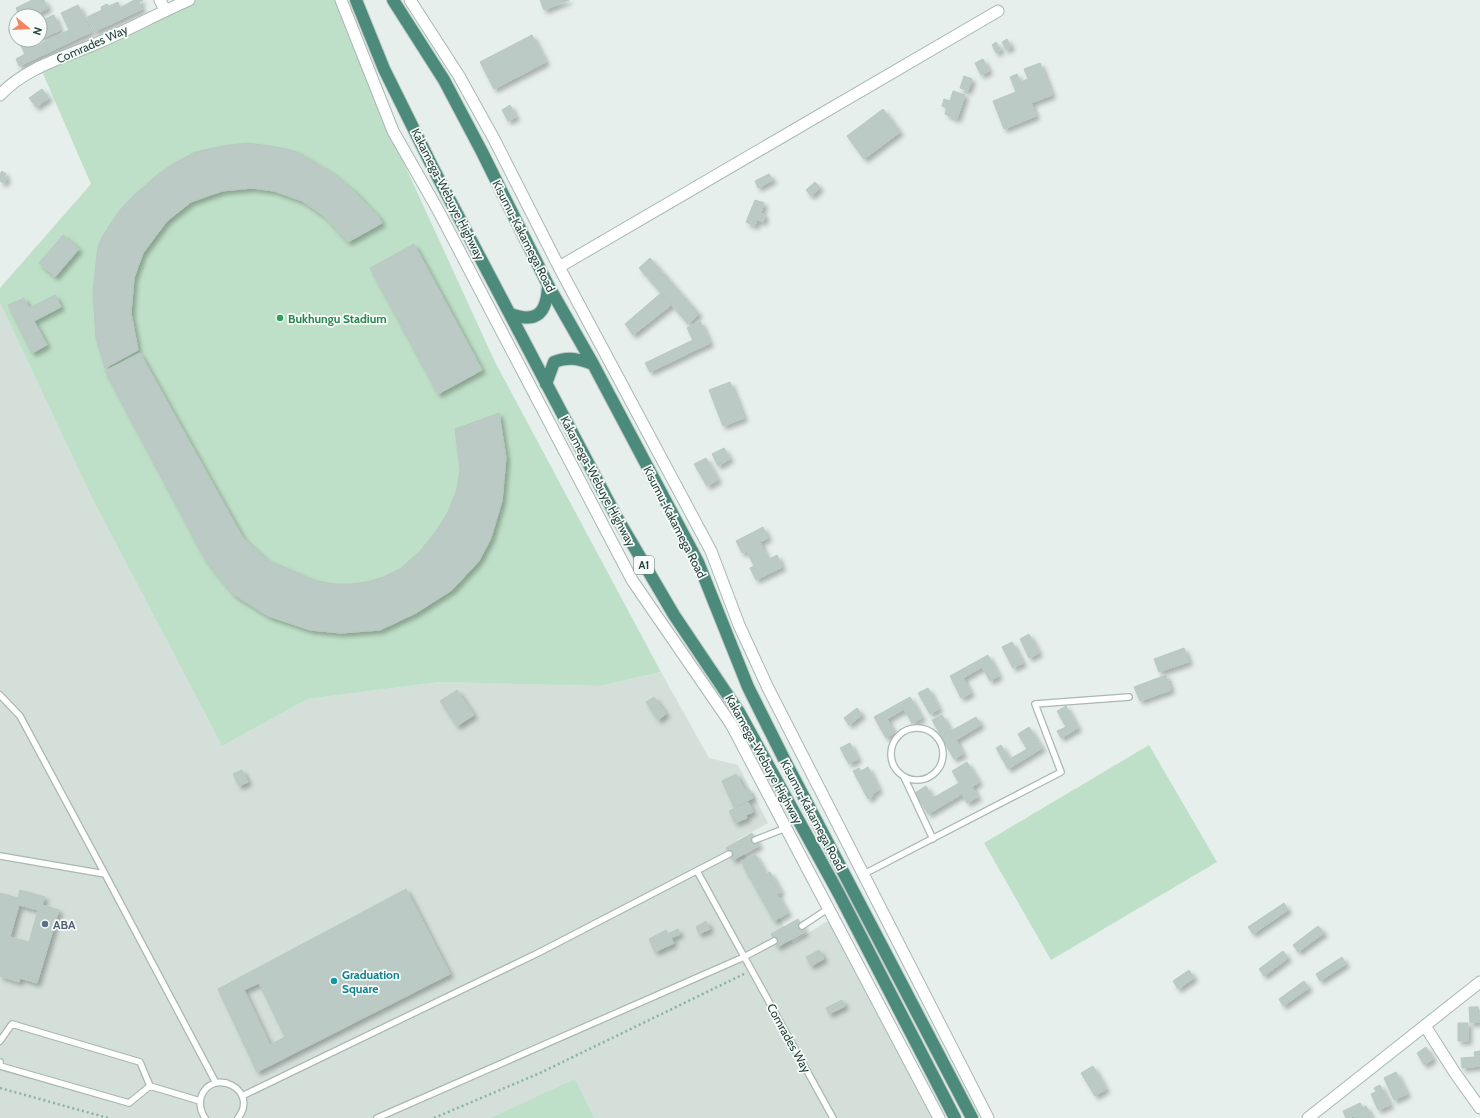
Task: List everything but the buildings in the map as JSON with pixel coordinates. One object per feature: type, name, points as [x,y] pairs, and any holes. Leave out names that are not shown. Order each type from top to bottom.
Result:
[{"type":"highway","name":"Kakamega-Webuye Highway","points":[[356,0],[384,69],[437,174],[616,516],[674,615],[739,712],[839,894],[955,1118]]},
{"type":"highway","name":"Kisumu-Kakamega Road","points":[[393,0],[444,80],[482,152],[548,285],[593,364],[698,562],[748,687],[972,1118]]},
{"type":"highway","points":[[510,314],[521,318],[531,318],[540,314],[546,302],[548,285]]},
{"type":"highway","points":[[546,384],[554,362],[562,358],[578,358],[593,364]]},
{"type":"street","points":[[160,0],[165,10]]},
{"type":"street","name":"Comrades Way","points":[[0,95],[14,82],[36,68],[100,42],[189,0]]},
{"type":"street","points":[[341,0],[393,131],[445,224],[632,580],[731,724],[938,1118]]},
{"type":"street","points":[[410,0],[459,76],[494,139],[559,267],[711,551],[739,625],[768,688],[988,1118]]},
{"type":"street","points":[[559,267],[998,10]]},
{"type":"street","points":[[709,590],[715,562]]},
{"type":"street","points":[[658,588],[658,617]]},
{"type":"street","points":[[1308,1118],[1480,982]]},
{"type":"street","points":[[1425,1026],[1455,1073],[1480,1108]]},
{"type":"lane","points":[[0,695],[20,716],[216,1083]]},
{"type":"lane","points":[[864,874],[1061,772],[1035,704],[1129,697]]},
{"type":"lane","points":[[904,777],[923,780],[929,778],[938,769],[943,757],[941,744],[938,738],[927,730],[908,730],[903,733],[894,743],[892,749],[892,762],[895,768],[904,777],[933,839]]},
{"type":"lane","points":[[755,840],[786,828]]},
{"type":"lane","points":[[242,1096],[538,953],[730,854]]},
{"type":"lane","points":[[0,856],[105,874]]},
{"type":"lane","name":"Comrades Way","points":[[698,871],[833,1118]]},
{"type":"lane","points":[[802,926],[829,908]]},
{"type":"lane","points":[[377,1118],[744,957],[774,941]]},
{"type":"lane","points":[[0,1041],[12,1024],[140,1062],[150,1086]]},
{"type":"lane","points":[[0,1062],[0,1066],[129,1103],[150,1086]]},
{"type":"lane","points":[[205,1118],[200,1108],[200,1101],[206,1090],[216,1083],[222,1082],[228,1083],[239,1090],[242,1096],[243,1108],[238,1118]]},
{"type":"lane","points":[[150,1086],[200,1101]]},
{"type":"path","points":[[434,1118],[540,1073],[752,971]]},
{"type":"path","points":[[0,1088],[108,1118]]},
{"type":"shaded area","points":[[0,303],[92,498],[222,746],[308,699],[440,682],[600,686],[661,672],[709,758],[738,765],[768,823],[737,840],[793,943],[832,918],[938,1118],[0,1118]]},
{"type":"green space","name":"Bukhungu Stadium","points":[[192,0],[336,0],[390,133],[495,362],[661,672],[600,686],[440,682],[308,699],[222,746],[92,498],[0,303],[0,288],[91,184],[41,69]]},
{"type":"green space","points":[[1149,745],[1217,862],[1051,960],[984,843]]},
{"type":"green space","points":[[575,1079],[594,1118],[491,1118]]},
{"type":"place","name":"Bukhungu Stadium","points":[[280,318]]},
{"type":"place","name":"ABA","points":[[45,924]]},
{"type":"place","name":"Graduation Square","points":[[334,981]]}]
